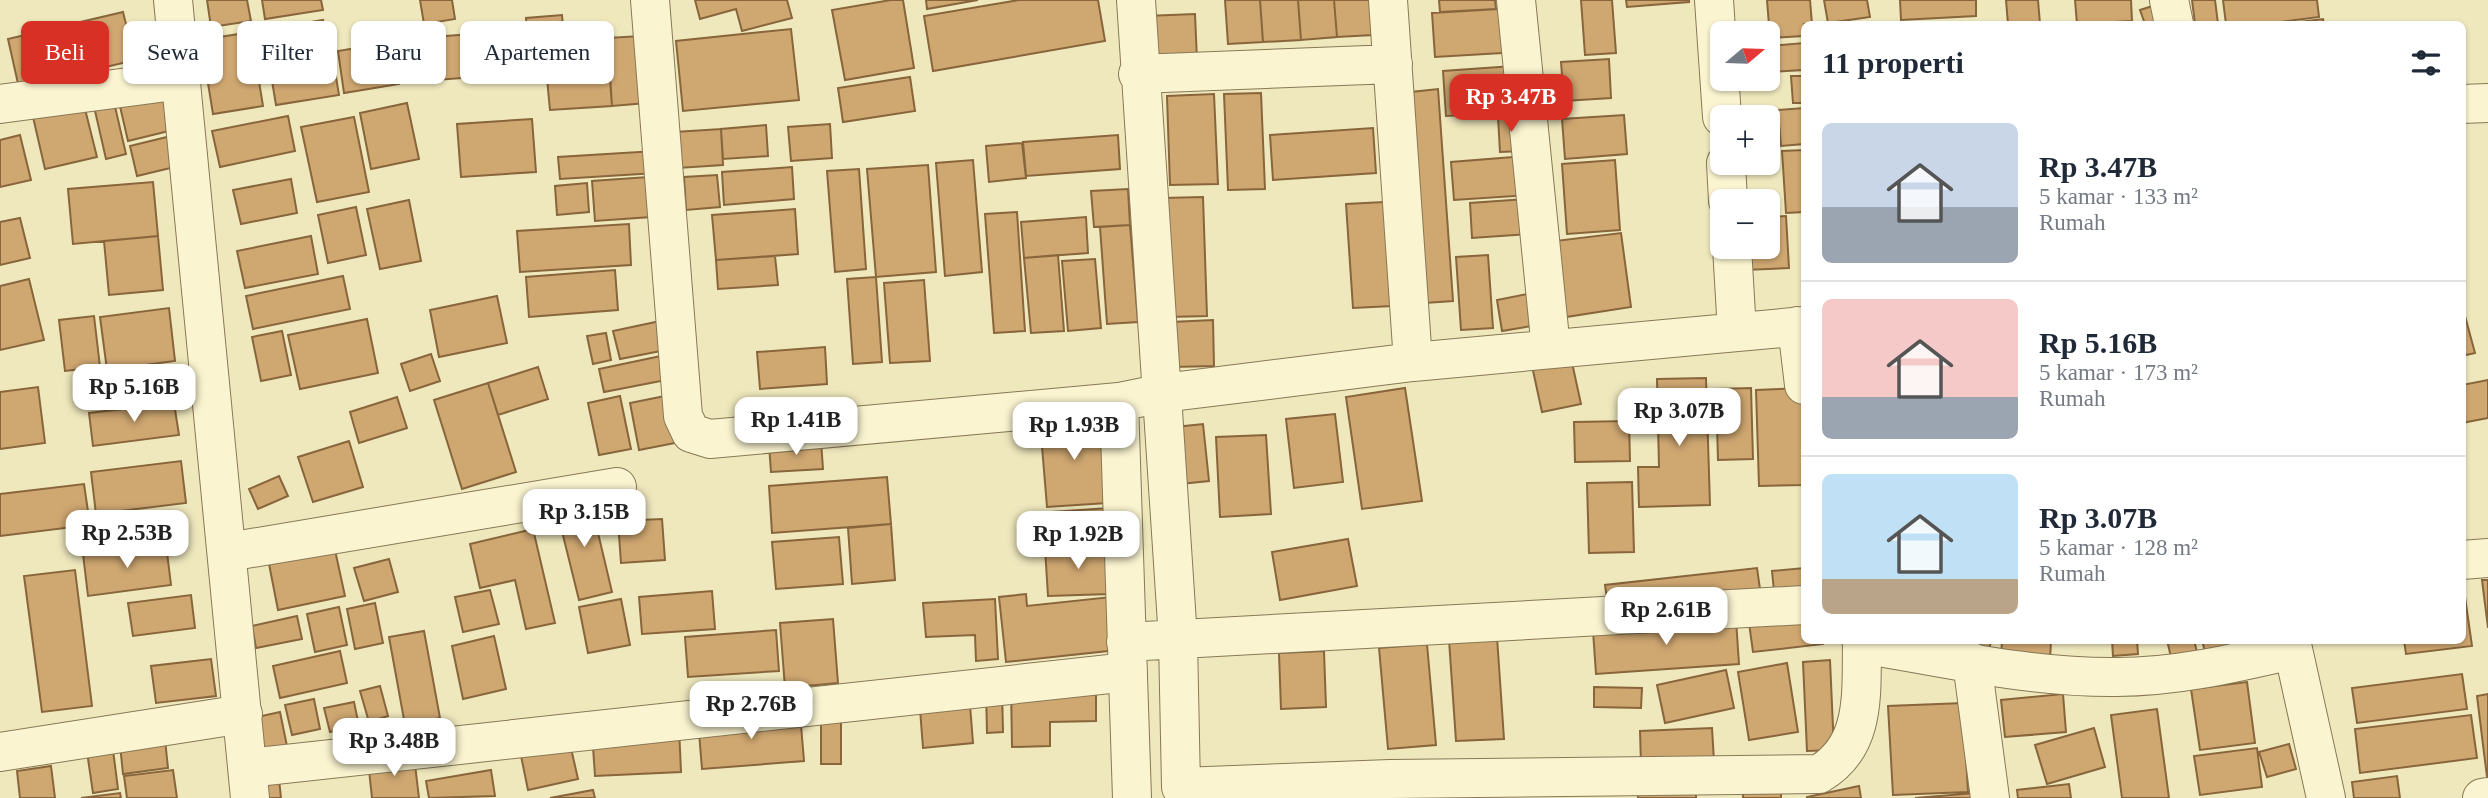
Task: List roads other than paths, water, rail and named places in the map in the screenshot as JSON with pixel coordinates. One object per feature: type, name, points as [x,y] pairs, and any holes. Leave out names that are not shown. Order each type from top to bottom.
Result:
[{"type":"street","points":[[173,0],[175,21]]},
{"type":"street","points":[[650,0],[683,416],[691,433],[710,439],[1143,397],[1413,362],[1801,326]]},
{"type":"street","points":[[1132,798],[1129,652],[1143,397],[1136,0]]},
{"type":"street","points":[[1388,0],[1413,362]]},
{"type":"street","points":[[1516,0],[1551,349]]},
{"type":"street","points":[[1714,0],[1722,105]]},
{"type":"street","points":[[2169,0],[2173,21]]},
{"type":"street","points":[[1138,74],[1393,64]]},
{"type":"street","points":[[0,104],[152,84]]},
{"type":"street","points":[[182,84],[250,783],[1129,652],[1176,639],[1801,605]]},
{"type":"street","points":[[2466,104],[2488,103]]},
{"type":"street","points":[[1732,259],[1737,332]]},
{"type":"street","points":[[1143,397],[1176,639],[1181,788],[1390,779],[1734,787],[1819,774],[1835,765],[1848,751],[1861,700],[1861,644]]},
{"type":"street","points":[[228,552],[617,487]]},
{"type":"street","points":[[2466,560],[2488,558]]},
{"type":"street","points":[[1872,644],[2022,671],[2118,677],[2183,672],[2292,645],[2326,798]]},
{"type":"street","points":[[1972,662],[1990,798]]},
{"type":"street","points":[[0,752],[243,714]]},
{"type":"street","points":[[2482,798],[2488,797]]}]
